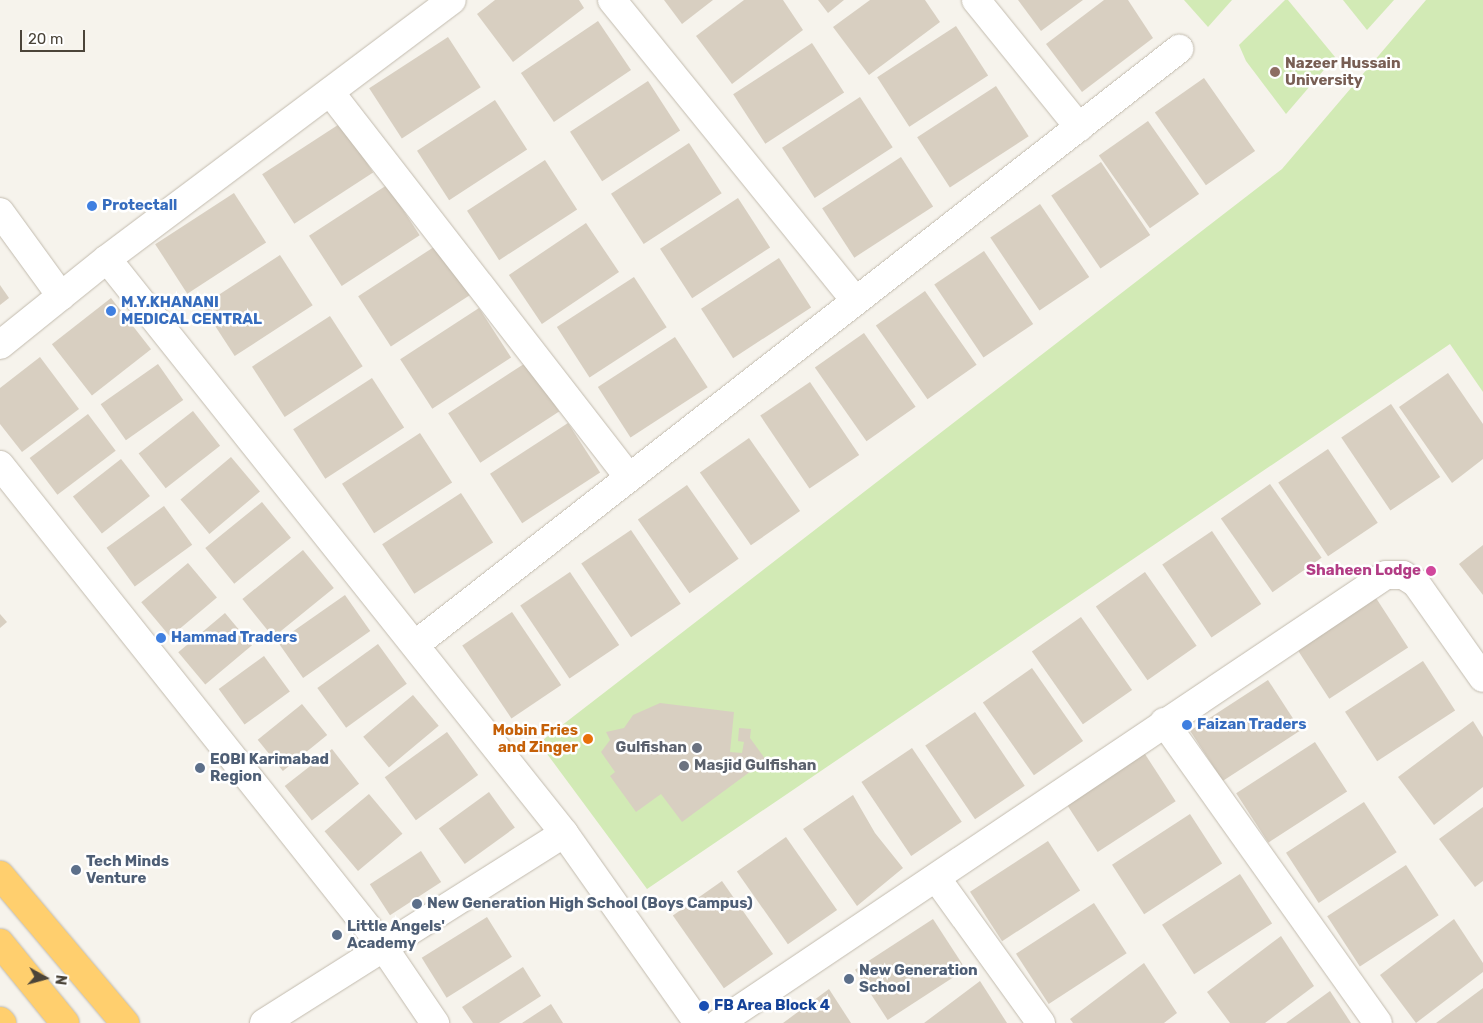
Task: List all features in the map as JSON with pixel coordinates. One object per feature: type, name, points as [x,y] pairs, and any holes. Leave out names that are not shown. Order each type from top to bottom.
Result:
[{"type":"highway","points":[[0,876],[125,1023]]},
{"type":"highway","points":[[0,943],[64,1023]]},
{"type":"street","points":[[0,345],[107,259],[452,0]]},
{"type":"street","points":[[612,0],[856,302]]},
{"type":"street","points":[[976,0],[1079,127]]},
{"type":"street","points":[[416,644],[1179,49]]},
{"type":"street","points":[[330,92],[629,478]]},
{"type":"street","points":[[0,212],[61,296]]},
{"type":"street","points":[[107,259],[416,644],[564,833],[698,1023]]},
{"type":"street","points":[[0,464],[384,948],[435,1023]]},
{"type":"street","points":[[719,1023],[937,879],[1164,722],[1386,575],[1403,575],[1416,583],[1483,678]]},
{"type":"street","points":[[1164,722],[1378,1023]]},
{"type":"street","points":[[264,1023],[564,833]]},
{"type":"street","points":[[937,879],[1041,1023]]},
{"type":"green space","points":[[1184,0],[1232,0],[1208,27]]},
{"type":"green space","points":[[1285,0],[1288,0],[1335,57],[1286,114],[1246,61],[1239,45]]},
{"type":"green space","points":[[1343,0],[1394,0],[1367,30]]},
{"type":"green space","points":[[1426,0],[1483,0],[1483,392],[1450,344],[647,889],[539,743],[1282,169]]},
{"type":"building","points":[[495,0],[579,0],[584,8],[513,62],[477,14]]},
{"type":"building","points":[[664,0],[713,0],[682,24]]},
{"type":"building","points":[[744,0],[783,0],[803,30],[732,84],[696,36]]},
{"type":"building","points":[[818,0],[844,0],[828,13]]},
{"type":"building","points":[[870,0],[925,0],[940,22],[869,75],[833,27]]},
{"type":"building","points":[[1018,0],[1083,0],[1041,31]]},
{"type":"building","points":[[1104,0],[1128,0],[1153,38],[1082,92],[1046,44]]},
{"type":"building","points":[[598,21],[631,70],[554,122],[521,73]]},
{"type":"building","points":[[956,26],[988,75],[909,127],[877,77]]},
{"type":"building","points":[[448,37],[481,87],[402,139],[369,88]]},
{"type":"building","points":[[812,43],[844,92],[765,144],[733,94]]},
{"type":"building","points":[[1204,78],[1255,151],[1206,185],[1155,112]]},
{"type":"building","points":[[648,81],[680,130],[602,181],[570,132]]},
{"type":"building","points":[[996,86],[1029,136],[950,188],[917,137]]},
{"type":"building","points":[[860,97],[893,147],[815,198],[782,148]]},
{"type":"building","points":[[495,100],[527,149],[449,200],[417,151]]},
{"type":"building","points":[[1148,121],[1199,194],[1150,228],[1099,155]]},
{"type":"building","points":[[341,123],[373,172],[294,224],[262,174]]},
{"type":"building","points":[[689,143],[722,193],[644,244],[611,194]]},
{"type":"building","points":[[901,157],[933,206],[854,258],[822,208]]},
{"type":"building","points":[[545,160],[577,209],[499,260],[467,211]]},
{"type":"building","points":[[1101,162],[1150,235],[1100,269],[1051,196]]},
{"type":"building","points":[[387,185],[420,235],[342,286],[309,236]]},
{"type":"building","points":[[234,193],[266,242],[187,294],[155,244]]},
{"type":"building","points":[[738,198],[770,247],[692,298],[660,249]]},
{"type":"building","points":[[1040,204],[1089,277],[1039,311],[990,238]]},
{"type":"building","points":[[586,223],[619,272],[542,324],[509,275]]},
{"type":"building","points":[[437,245],[470,295],[391,347],[358,296]]},
{"type":"building","points":[[984,251],[1033,324],[983,358],[934,285]]},
{"type":"building","points":[[280,255],[313,305],[235,356],[202,306]]},
{"type":"building","points":[[779,258],[811,307],[733,358],[701,309]]},
{"type":"building","points":[[634,277],[667,327],[590,377],[557,327]]},
{"type":"building","points":[[0,285],[9,298],[0,305]]},
{"type":"building","points":[[925,291],[977,365],[927,399],[876,325]]},
{"type":"building","points":[[111,298],[151,349],[92,395],[52,344]]},
{"type":"building","points":[[479,308],[511,357],[432,409],[400,359]]},
{"type":"building","points":[[330,316],[363,366],[285,417],[252,367]]},
{"type":"building","points":[[864,333],[916,407],[866,441],[815,367]]},
{"type":"building","points":[[675,337],[708,387],[631,437],[598,387]]},
{"type":"building","points":[[40,357],[79,409],[22,452],[0,424],[0,388]]},
{"type":"building","points":[[527,362],[559,411],[480,463],[448,413]]},
{"type":"building","points":[[158,364],[183,400],[126,440],[101,404]]},
{"type":"building","points":[[1448,373],[1483,424],[1483,459],[1452,483],[1399,407]]},
{"type":"building","points":[[372,378],[404,427],[325,479],[293,429]]},
{"type":"building","points":[[810,382],[859,455],[809,489],[760,416]]},
{"type":"building","points":[[1391,404],[1440,477],[1390,511],[1341,438]]},
{"type":"building","points":[[193,411],[220,446],[166,488],[139,453]]},
{"type":"building","points":[[88,414],[116,451],[57,495],[30,458]]},
{"type":"building","points":[[568,423],[600,472],[522,523],[490,474]]},
{"type":"building","points":[[420,433],[452,482],[374,533],[342,484]]},
{"type":"building","points":[[749,438],[800,511],[751,545],[700,472]]},
{"type":"building","points":[[1328,449],[1378,523],[1328,556],[1278,483]]},
{"type":"building","points":[[231,457],[260,491],[209,534],[180,499]]},
{"type":"building","points":[[121,459],[150,496],[102,534],[73,497]]},
{"type":"building","points":[[1270,484],[1322,558],[1272,592],[1221,518]]},
{"type":"building","points":[[687,485],[739,559],[689,593],[638,519]]},
{"type":"building","points":[[461,493],[493,542],[414,594],[382,544]]},
{"type":"building","points":[[262,502],[291,538],[234,584],[205,548]]},
{"type":"building","points":[[164,506],[192,545],[135,587],[107,548]]},
{"type":"building","points":[[631,530],[681,604],[631,637],[581,564]]},
{"type":"building","points":[[1212,531],[1261,604],[1211,638],[1162,565]]},
{"type":"building","points":[[1483,545],[1483,595],[1459,564]]},
{"type":"building","points":[[303,550],[334,588],[273,637],[242,599]]},
{"type":"building","points":[[188,563],[217,597],[170,637],[141,602]]},
{"type":"building","points":[[570,572],[619,645],[569,679],[520,606]]},
{"type":"building","points":[[1145,572],[1197,646],[1147,680],[1096,606]]},
{"type":"building","points":[[345,595],[370,631],[303,678],[278,642]]},
{"type":"building","points":[[1376,598],[1408,647],[1329,699],[1297,649]]},
{"type":"building","points":[[512,612],[561,685],[511,719],[462,646]]},
{"type":"building","points":[[225,613],[252,645],[205,684],[178,652]]},
{"type":"building","points":[[0,614],[7,622],[0,628]]},
{"type":"building","points":[[1081,617],[1132,690],[1083,724],[1032,651]]},
{"type":"building","points":[[378,644],[407,684],[346,728],[317,688]]},
{"type":"building","points":[[264,656],[290,692],[245,725],[219,689]]},
{"type":"building","points":[[1423,661],[1455,710],[1377,761],[1345,712]]},
{"type":"building","points":[[1032,668],[1083,741],[1034,775],[983,702]]},
{"type":"building","points":[[1268,680],[1301,730],[1223,781],[1190,731]]},
{"type":"building","points":[[413,695],[439,726],[389,767],[363,737]]},
{"type":"building","name":"Masjid Gulfishan","points":[[660,703],[734,712],[730,752],[742,753],[744,742],[738,741],[739,728],[751,729],[750,738],[766,760],[682,822],[661,794],[636,812],[610,776],[615,772],[601,752],[610,740],[606,732],[624,728],[633,715]]},
{"type":"building","points":[[302,704],[327,735],[283,771],[258,740]]},
{"type":"building","points":[[975,712],[1025,786],[975,819],[925,746]]},
{"type":"building","points":[[1473,721],[1483,737],[1483,787],[1434,825],[1398,777]]},
{"type":"building","points":[[447,732],[478,775],[416,820],[385,777]]},
{"type":"building","points":[[1315,742],[1347,791],[1268,843],[1236,793]]},
{"type":"building","points":[[912,748],[962,822],[911,856],[861,782]]},
{"type":"building","points":[[332,749],[359,784],[312,821],[285,786]]},
{"type":"building","points":[[1143,751],[1176,801],[1098,852],[1065,802]]},
{"type":"building","points":[[489,792],[515,828],[465,864],[439,828]]},
{"type":"building","points":[[369,794],[402,834],[358,871],[325,831]]},
{"type":"building","points":[[853,795],[875,833],[903,868],[857,906],[803,829]]},
{"type":"building","points":[[1364,802],[1397,852],[1319,903],[1286,853]]},
{"type":"building","points":[[1483,807],[1483,881],[1475,887],[1439,839]]},
{"type":"building","points":[[1190,814],[1222,863],[1144,914],[1112,865]]},
{"type":"building","points":[[786,837],[837,910],[788,944],[737,871]]},
{"type":"building","points":[[1048,841],[1080,890],[1002,941],[970,892]]},
{"type":"building","points":[[421,851],[441,882],[390,915],[370,884]]},
{"type":"building","points":[[1406,865],[1439,915],[1360,967],[1327,916]]},
{"type":"building","points":[[1240,874],[1272,923],[1194,974],[1162,925]]},
{"type":"building","points":[[722,881],[773,954],[724,988],[673,915]]},
{"type":"building","points":[[1094,903],[1127,953],[1049,1004],[1016,954]]},
{"type":"building","points":[[487,917],[512,957],[447,998],[422,958]]},
{"type":"building","points":[[933,919],[966,969],[888,1020],[855,970]]},
{"type":"building","points":[[1454,919],[1483,963],[1483,972],[1416,1023],[1380,975]]},
{"type":"building","points":[[1281,936],[1314,986],[1265,1023],[1230,1023],[1207,992]]},
{"type":"building","points":[[1144,963],[1177,1013],[1164,1023],[1073,1023],[1070,1019]]},
{"type":"building","points":[[523,967],[541,996],[499,1023],[473,1023],[462,1007]]},
{"type":"building","points":[[980,981],[1007,1023],[924,1023]]},
{"type":"building","points":[[1483,988],[1483,1023],[1436,1023]]},
{"type":"building","points":[[829,989],[851,1023],[783,1023]]},
{"type":"building","points":[[1330,991],[1351,1023],[1286,1023]]},
{"type":"building","points":[[551,1004],[563,1023],[522,1023]]},
{"type":"place","name":"Nazeer Hussain University","points":[[1275,72]]},
{"type":"place","name":"Protectall","points":[[92,206]]},
{"type":"place","name":"M.Y.KHANANI MEDICAL CENTRAL","points":[[111,311]]},
{"type":"place","name":"Shaheen Lodge","points":[[1431,571]]},
{"type":"place","name":"Hammad Traders","points":[[161,638]]},
{"type":"place","name":"Faizan Traders","points":[[1187,725]]},
{"type":"place","name":"Mobin Fries and Zinger","points":[[588,739]]},
{"type":"place","name":"Gulfishan","points":[[697,748]]},
{"type":"place","name":"Masjid Gulfishan","points":[[684,766]]},
{"type":"place","name":"EOBI Karimabad Region","points":[[200,768]]},
{"type":"place","name":"Tech Minds Venture","points":[[76,870]]},
{"type":"place","name":"New Generation High School (Boys Campus)","points":[[417,904]]},
{"type":"place","name":"Little Angels' Academy","points":[[337,935]]},
{"type":"place","name":"New Generation School","points":[[849,979]]},
{"type":"place","name":"FB Area Block 4","points":[[704,1006]]}]
